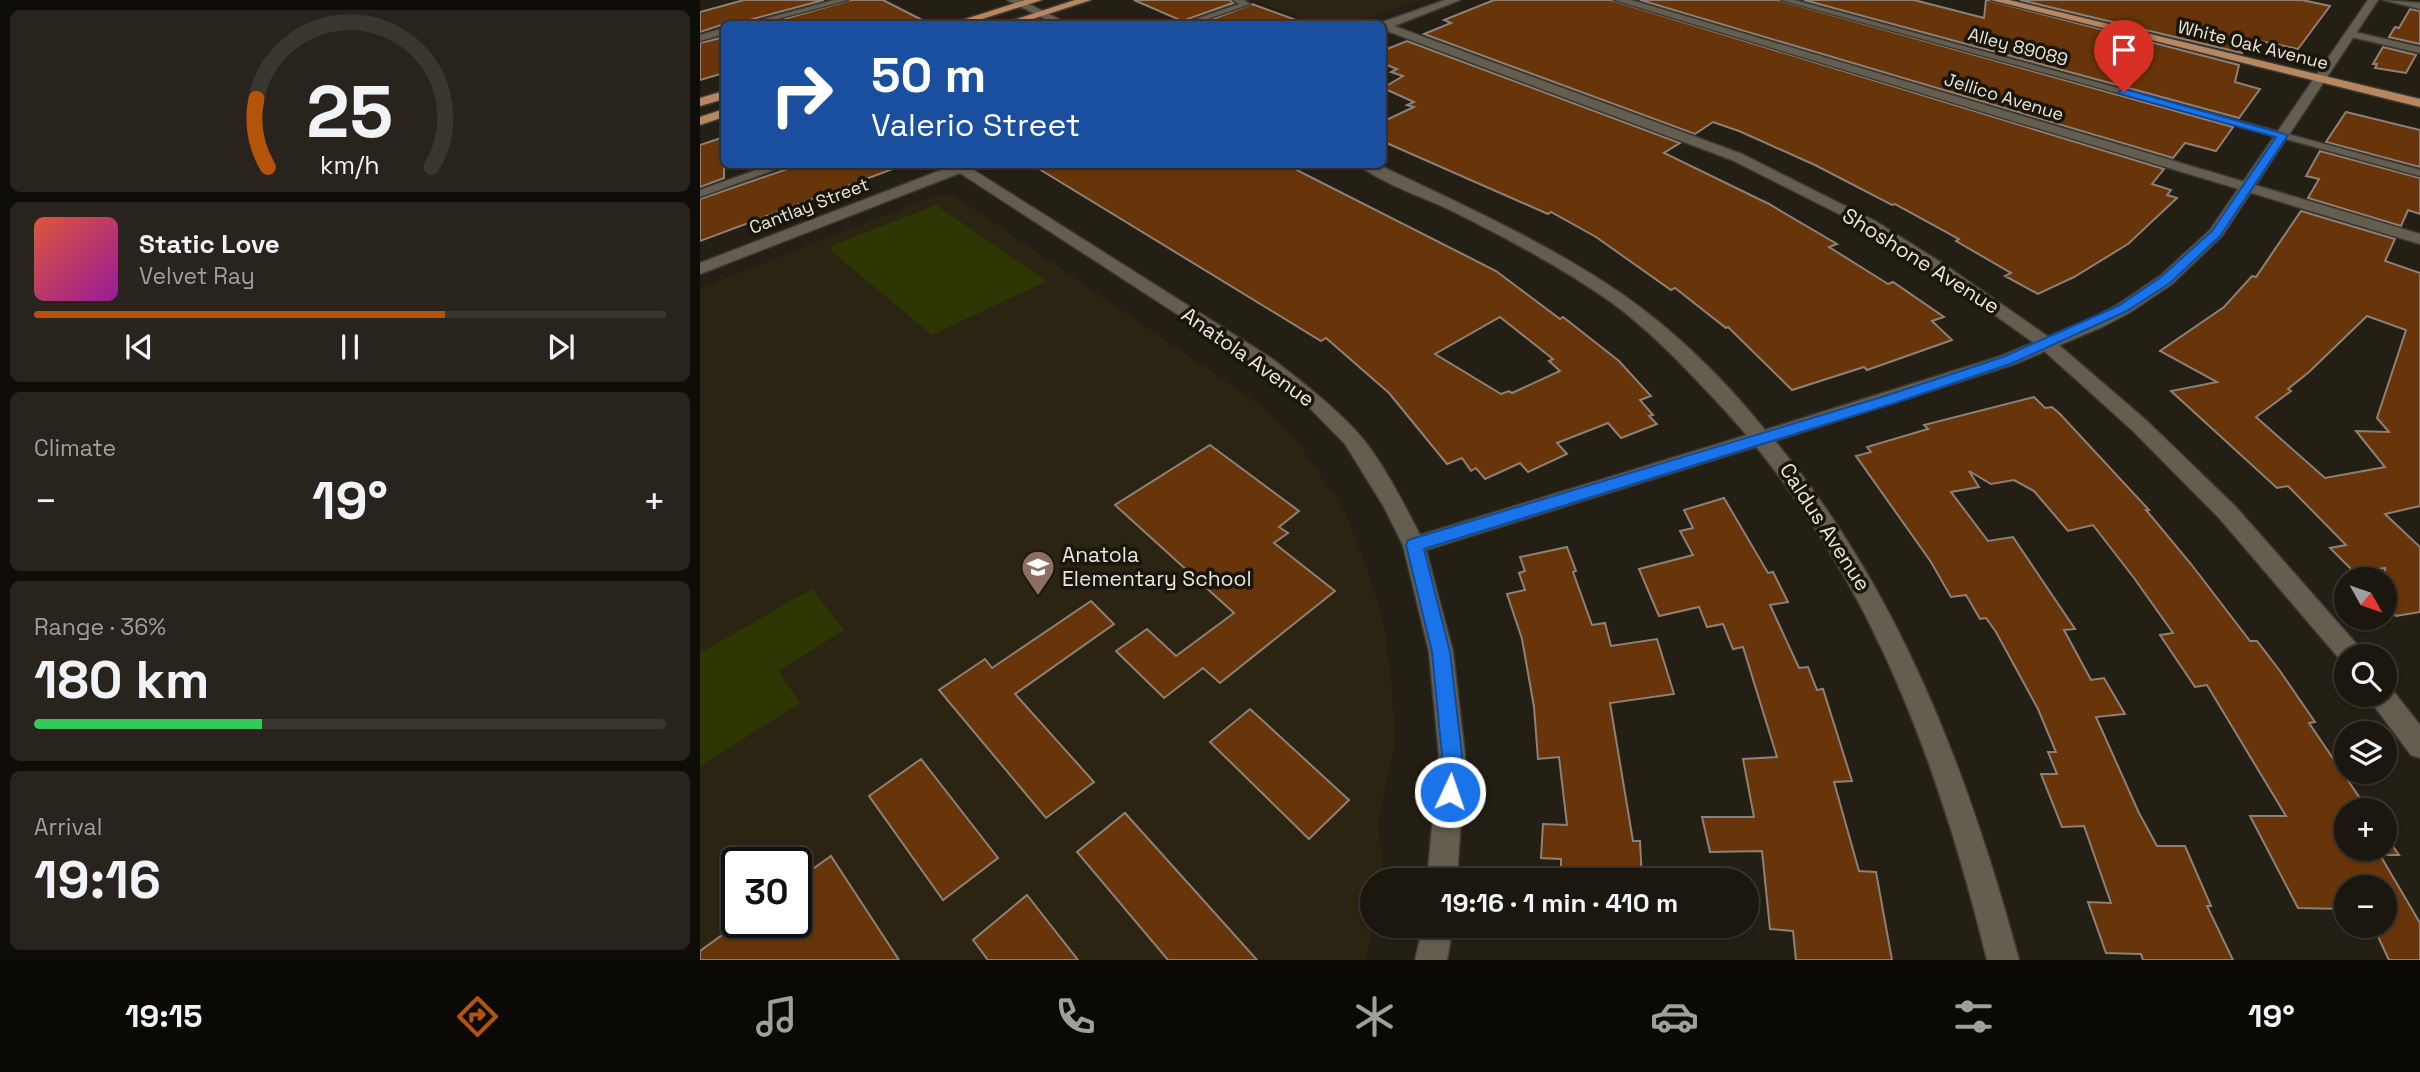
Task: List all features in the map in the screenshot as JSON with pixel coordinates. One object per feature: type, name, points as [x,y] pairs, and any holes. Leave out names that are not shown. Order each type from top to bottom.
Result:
[{"type":"main road","points":[[964,21],[1017,2],[1037,0]]},
{"type":"main road","points":[[1017,21],[1086,0]]},
{"type":"main road","name":"White Oak Avenue","points":[[1996,0],[2420,103]]},
{"type":"main road","points":[[700,102],[721,96]]},
{"type":"main road","points":[[700,121],[721,114]]},
{"type":"street","points":[[1386,25],[1455,0]]},
{"type":"street","name":"Jellico Avenue","points":[[1619,0],[2420,239]]},
{"type":"street","points":[[1414,545],[1890,399],[2047,344],[2123,309],[2165,280],[2216,233],[2373,0]]},
{"type":"street","points":[[2389,0],[2420,6]]},
{"type":"street","points":[[1017,2],[1056,21]]},
{"type":"street","name":"Shoshone Avenue","points":[[1386,27],[1737,158],[1870,225],[1939,268],[2047,344],[2140,426],[2228,513],[2342,644]]},
{"type":"street","name":"Cantlay Street","points":[[700,269],[961,168]]},
{"type":"street","name":"Anatola Avenue","points":[[969,168],[1264,362],[1309,396],[1352,439],[1393,504],[1414,545],[1441,652],[1452,755],[1444,868]]},
{"type":"street","name":"Caldus Avenue","points":[[1372,168],[1500,229],[1565,264],[1619,299],[1720,389],[1764,437],[1850,560],[1897,646],[1940,752],[1985,882],[2003,960]]},
{"type":"street","points":[[2390,707],[2420,746]]},
{"type":"street","points":[[1431,960],[1436,938]]},
{"type":"lane","points":[[762,21],[844,0]]},
{"type":"lane","points":[[1195,21],[1246,4],[1237,0]]},
{"type":"lane","name":"Alley 89089","points":[[1785,0],[2420,173]]},
{"type":"lane","points":[[700,38],[721,33]]},
{"type":"lane","points":[[2350,34],[2420,50]]},
{"type":"lane","points":[[700,194],[774,168]]},
{"type":"shaded area","points":[[1252,0],[1422,0],[1357,21],[1309,21]]},
{"type":"shaded area","name":"Anatola Elementary School","points":[[953,195],[1257,403],[1300,445],[1344,510],[1367,568],[1384,626],[1395,745],[1378,820],[1383,868],[1360,868],[1360,938],[1371,938],[1365,960],[700,960],[700,288],[932,197]]},
{"type":"green space","points":[[936,205],[1046,281],[932,335],[830,250],[834,245]]},
{"type":"green space","points":[[812,589],[844,630],[778,671],[800,703],[700,766],[700,653]]},
{"type":"building","points":[[744,0],[824,0],[745,21],[721,21],[721,25],[700,32],[700,12]]},
{"type":"building","points":[[851,0],[883,0],[924,21],[777,21]]},
{"type":"building","points":[[1134,0],[1230,0],[1233,3],[1182,21]]},
{"type":"building","points":[[1494,0],[1611,0],[2164,169],[2152,184],[2171,190],[2167,195],[2177,198],[2128,244],[2074,277],[2038,294],[2005,276],[2011,273],[1956,241],[1959,239],[1895,204],[1892,205],[1815,165],[1739,131],[1713,122],[1695,134],[1424,34],[1451,23],[1444,20]]},
{"type":"building","points":[[1640,0],[1778,0],[2233,127],[2216,151],[2185,143],[2173,158]]},
{"type":"building","points":[[1804,0],[1914,0],[1984,18],[1988,0],[2239,65],[2235,82],[2260,89],[2239,118]]},
{"type":"building","points":[[2020,0],[2302,0],[2330,6],[2298,49],[2246,38],[2242,53]]},
{"type":"building","points":[[1252,4],[1299,21],[1208,21]]},
{"type":"building","points":[[2410,9],[2420,11],[2420,44],[2389,37],[2395,27],[2399,28]]},
{"type":"building","points":[[721,38],[721,74],[700,80],[700,43]]},
{"type":"building","points":[[1407,41],[1680,143],[1664,153],[1769,204],[1837,244],[1829,247],[1888,284],[1893,282],[1944,317],[1932,321],[1952,340],[1867,370],[1864,367],[1792,390],[1728,327],[1675,288],[1671,290],[1596,237],[1551,212],[1548,214],[1386,143],[1386,120],[1414,107],[1407,105],[1414,102],[1386,89],[1386,86],[1403,76],[1391,72],[1397,69],[1386,65],[1386,49]]},
{"type":"building","points":[[2383,47],[2416,55],[2406,73],[2375,68],[2377,64],[2373,64]]},
{"type":"building","points":[[2346,112],[2420,130],[2420,167],[2326,142]]},
{"type":"building","points":[[721,138],[721,168],[724,168],[724,178],[700,187],[700,145]]},
{"type":"building","points":[[2320,151],[2420,178],[2420,214],[2408,210],[2401,226],[2308,198],[2319,179],[2306,176]]},
{"type":"building","points":[[790,168],[895,168],[700,241],[700,199]]},
{"type":"building","points":[[1038,168],[1293,168],[1496,271],[1560,319],[1563,317],[1619,361],[1651,396],[1640,400],[1657,424],[1621,438],[1608,423],[1557,443],[1567,454],[1528,472],[1520,463],[1485,479],[1476,468],[1471,471],[1462,458],[1447,464],[1389,393],[1326,338],[1321,341]],"holes":[[[1500,317],[1553,359],[1549,361],[1560,371],[1512,393],[1509,391],[1501,394],[1435,354]]]},
{"type":"building","points":[[2301,211],[2395,239],[2385,261],[2420,273],[2420,506],[2385,514],[2420,547],[2420,612],[2398,616],[2398,567],[2349,567],[2330,548],[2346,545],[2288,486],[2277,488],[2171,391],[2217,382],[2160,351],[2224,307],[2252,276],[2256,277]],"holes":[[[2367,316],[2406,330],[2377,418],[2389,432],[2356,431],[2385,467],[2325,478],[2256,417],[2291,391],[2288,389]]]},
{"type":"building","points":[[2034,397],[2045,408],[2052,407],[2060,414],[2149,510],[2146,510],[2250,641],[2257,641],[2315,722],[2309,723],[2334,760],[2334,784],[2350,784],[2360,798],[2334,798],[2334,861],[2384,861],[2392,875],[2334,875],[2334,909],[2298,908],[2250,816],[2286,816],[2207,685],[2195,687],[2160,635],[2173,633],[2134,578],[2093,525],[2068,531],[2034,491],[2014,480],[1991,484],[1969,471],[1979,487],[1951,492],[1988,541],[2013,537],[2075,629],[2064,630],[2091,680],[2104,678],[2125,714],[2096,717],[2139,813],[2157,846],[2185,846],[2211,906],[2207,906],[2233,960],[2143,960],[2141,954],[2106,953],[2088,902],[2111,903],[2084,826],[2062,827],[2041,774],[2057,774],[2048,752],[2056,752],[2038,709],[1986,618],[1980,619],[1966,595],[1951,597],[1931,562],[1856,456],[1871,452],[1867,447],[1928,429],[1924,425]]},
{"type":"building","points":[[1210,445],[1299,511],[1279,527],[1288,533],[1274,543],[1335,591],[1220,683],[1203,668],[1164,698],[1116,651],[1147,629],[1176,656],[1234,613],[1115,505]]},
{"type":"building","points":[[1724,498],[1768,573],[1773,572],[1788,602],[1770,605],[1799,668],[1808,667],[1817,690],[1823,689],[1852,781],[1834,782],[1859,871],[1876,872],[1892,960],[1796,960],[1793,931],[1770,929],[1762,851],[1710,852],[1702,817],[1754,817],[1743,759],[1777,757],[1743,647],[1733,649],[1723,624],[1707,627],[1699,607],[1659,616],[1639,569],[1693,555],[1680,531],[1693,528],[1684,510]]},
{"type":"building","points":[[1567,547],[1592,625],[1605,623],[1611,646],[1657,639],[1674,694],[1610,703],[1633,841],[1640,841],[1641,868],[1561,868],[1561,859],[1541,858],[1543,824],[1567,825],[1559,757],[1538,759],[1534,707],[1522,639],[1507,594],[1525,590],[1519,573],[1525,571],[1520,557]]},
{"type":"building","points":[[1091,601],[1114,624],[1015,694],[1094,782],[1046,818],[939,690],[985,659],[992,668]]},
{"type":"building","points":[[1250,709],[1349,800],[1309,839],[1210,742]]},
{"type":"building","points":[[921,759],[998,858],[943,900],[869,796]]},
{"type":"building","points":[[1125,813],[1257,960],[1168,960],[1077,852]]},
{"type":"building","points":[[831,856],[899,960],[700,960],[700,951],[721,936],[721,938],[812,938],[812,870]]},
{"type":"building","points":[[2397,884],[2420,923],[2420,960],[2389,960],[2379,938],[2397,938]]},
{"type":"building","points":[[1027,895],[1078,960],[988,960],[973,940]]},
{"type":"place","name":"Anatola Elementary School","points":[[1038,597]]},
{"type":"route","points":[[1450,792],[1452,755],[1441,652],[1426,582],[1414,545],[1890,399],[2008,360],[2123,309],[2192,258],[2216,233],[2282,135],[2124,92]]}]
